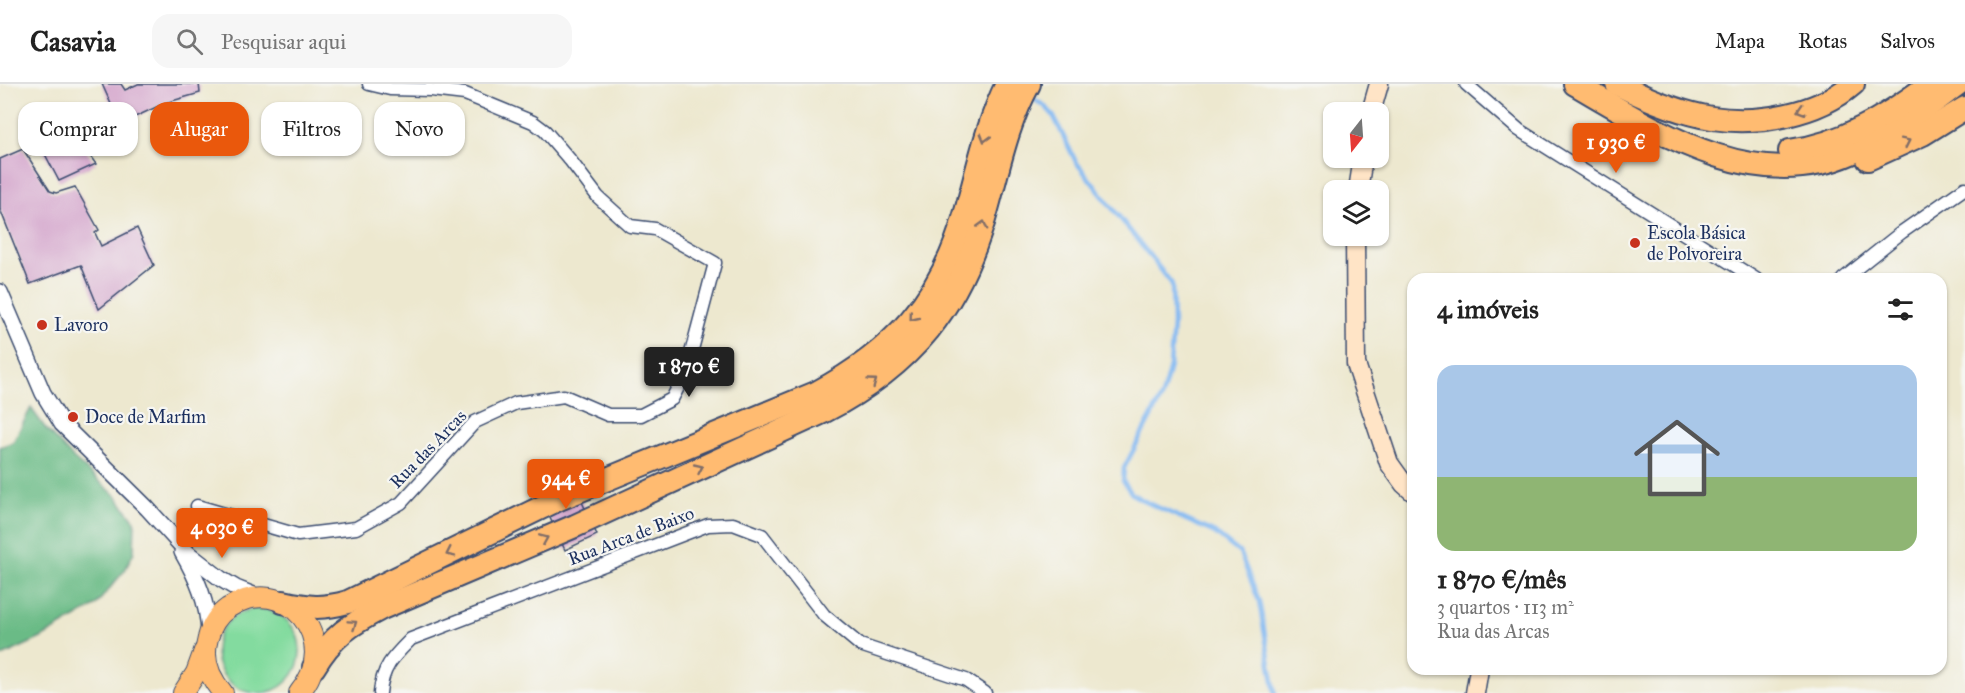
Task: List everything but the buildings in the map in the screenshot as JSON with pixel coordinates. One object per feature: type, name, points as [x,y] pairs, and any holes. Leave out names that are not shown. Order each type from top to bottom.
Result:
[{"type":"highway","points":[[284,602],[310,609],[329,608],[348,602],[559,499],[816,393],[843,379],[868,362],[911,320],[930,296],[945,270],[966,214],[989,123],[1007,84]]},
{"type":"highway","points":[[312,678],[324,649],[355,621],[575,526],[823,412],[850,398],[898,363],[937,320],[968,268],[1010,125],[1029,84]]},
{"type":"highway","points":[[1575,84],[1637,121],[1709,154],[1739,162],[1766,165],[1806,165],[1850,154],[1909,121],[1958,84]]},
{"type":"highway","points":[[1602,84],[1654,115],[1689,132],[1743,148],[1787,152],[1814,148],[1864,129],[1930,84]]},
{"type":"highway","points":[[1617,84],[1678,110],[1713,118],[1749,120],[1805,110],[1853,84]]},
{"type":"highway","points":[[1637,121],[1652,137],[1691,157],[1752,174],[1786,177],[1819,174],[1853,165],[1923,134],[1965,108]]},
{"type":"main road","points":[[1374,102],[1379,84]]},
{"type":"main road","points":[[1355,246],[1356,364],[1389,463],[1407,487]]},
{"type":"main road","points":[[183,693],[196,673],[215,621],[235,604],[248,599],[261,598],[284,602],[294,609],[304,618],[315,641],[312,678],[299,693]]},
{"type":"main road","points":[[207,640],[206,659],[209,672],[223,693]]},
{"type":"main road","points":[[1475,693],[1478,675]]},
{"type":"street","name":"Rua das Arcas","points":[[197,506],[297,535],[356,528],[400,503],[475,422],[516,402],[564,396],[608,415],[641,415],[672,399],[686,372],[715,263],[655,229],[630,226],[598,197],[545,131],[533,122],[465,94],[390,89],[369,84]]},
{"type":"street","points":[[1466,84],[1519,130],[1746,273]]},
{"type":"street","points":[[1851,273],[1902,232],[1965,188]]},
{"type":"street","points":[[0,292],[39,384],[62,424],[189,554],[221,579],[261,598]]},
{"type":"street","name":"Rua Arca de Baixo","points":[[380,693],[381,683],[389,662],[411,639],[708,525],[733,524],[762,535],[824,615],[860,645],[966,680],[985,693]]},
{"type":"street","points":[[172,537],[194,574],[202,593],[207,609],[207,640]]},
{"type":"green space","points":[[31,408],[46,429],[74,459],[116,496],[135,521],[134,552],[125,570],[95,606],[41,638],[0,657],[0,447],[13,442]]},
{"type":"green space","points":[[258,609],[274,612],[288,621],[297,635],[300,651],[297,667],[288,681],[274,690],[258,693],[242,690],[228,681],[219,667],[216,651],[219,635],[228,621],[242,612]]},
{"type":"waterway","points":[[1030,97],[1045,106],[1053,115],[1076,162],[1172,284],[1173,323],[1170,366],[1162,396],[1124,468],[1123,481],[1132,494],[1215,533],[1240,553],[1259,601],[1275,693]]},
{"type":"place","name":"Escola Básica de Polvoreira","points":[[1635,243]]},
{"type":"place","name":"Lavoro","points":[[42,325]]},
{"type":"place","name":"Doce de Marfim","points":[[73,417]]}]
